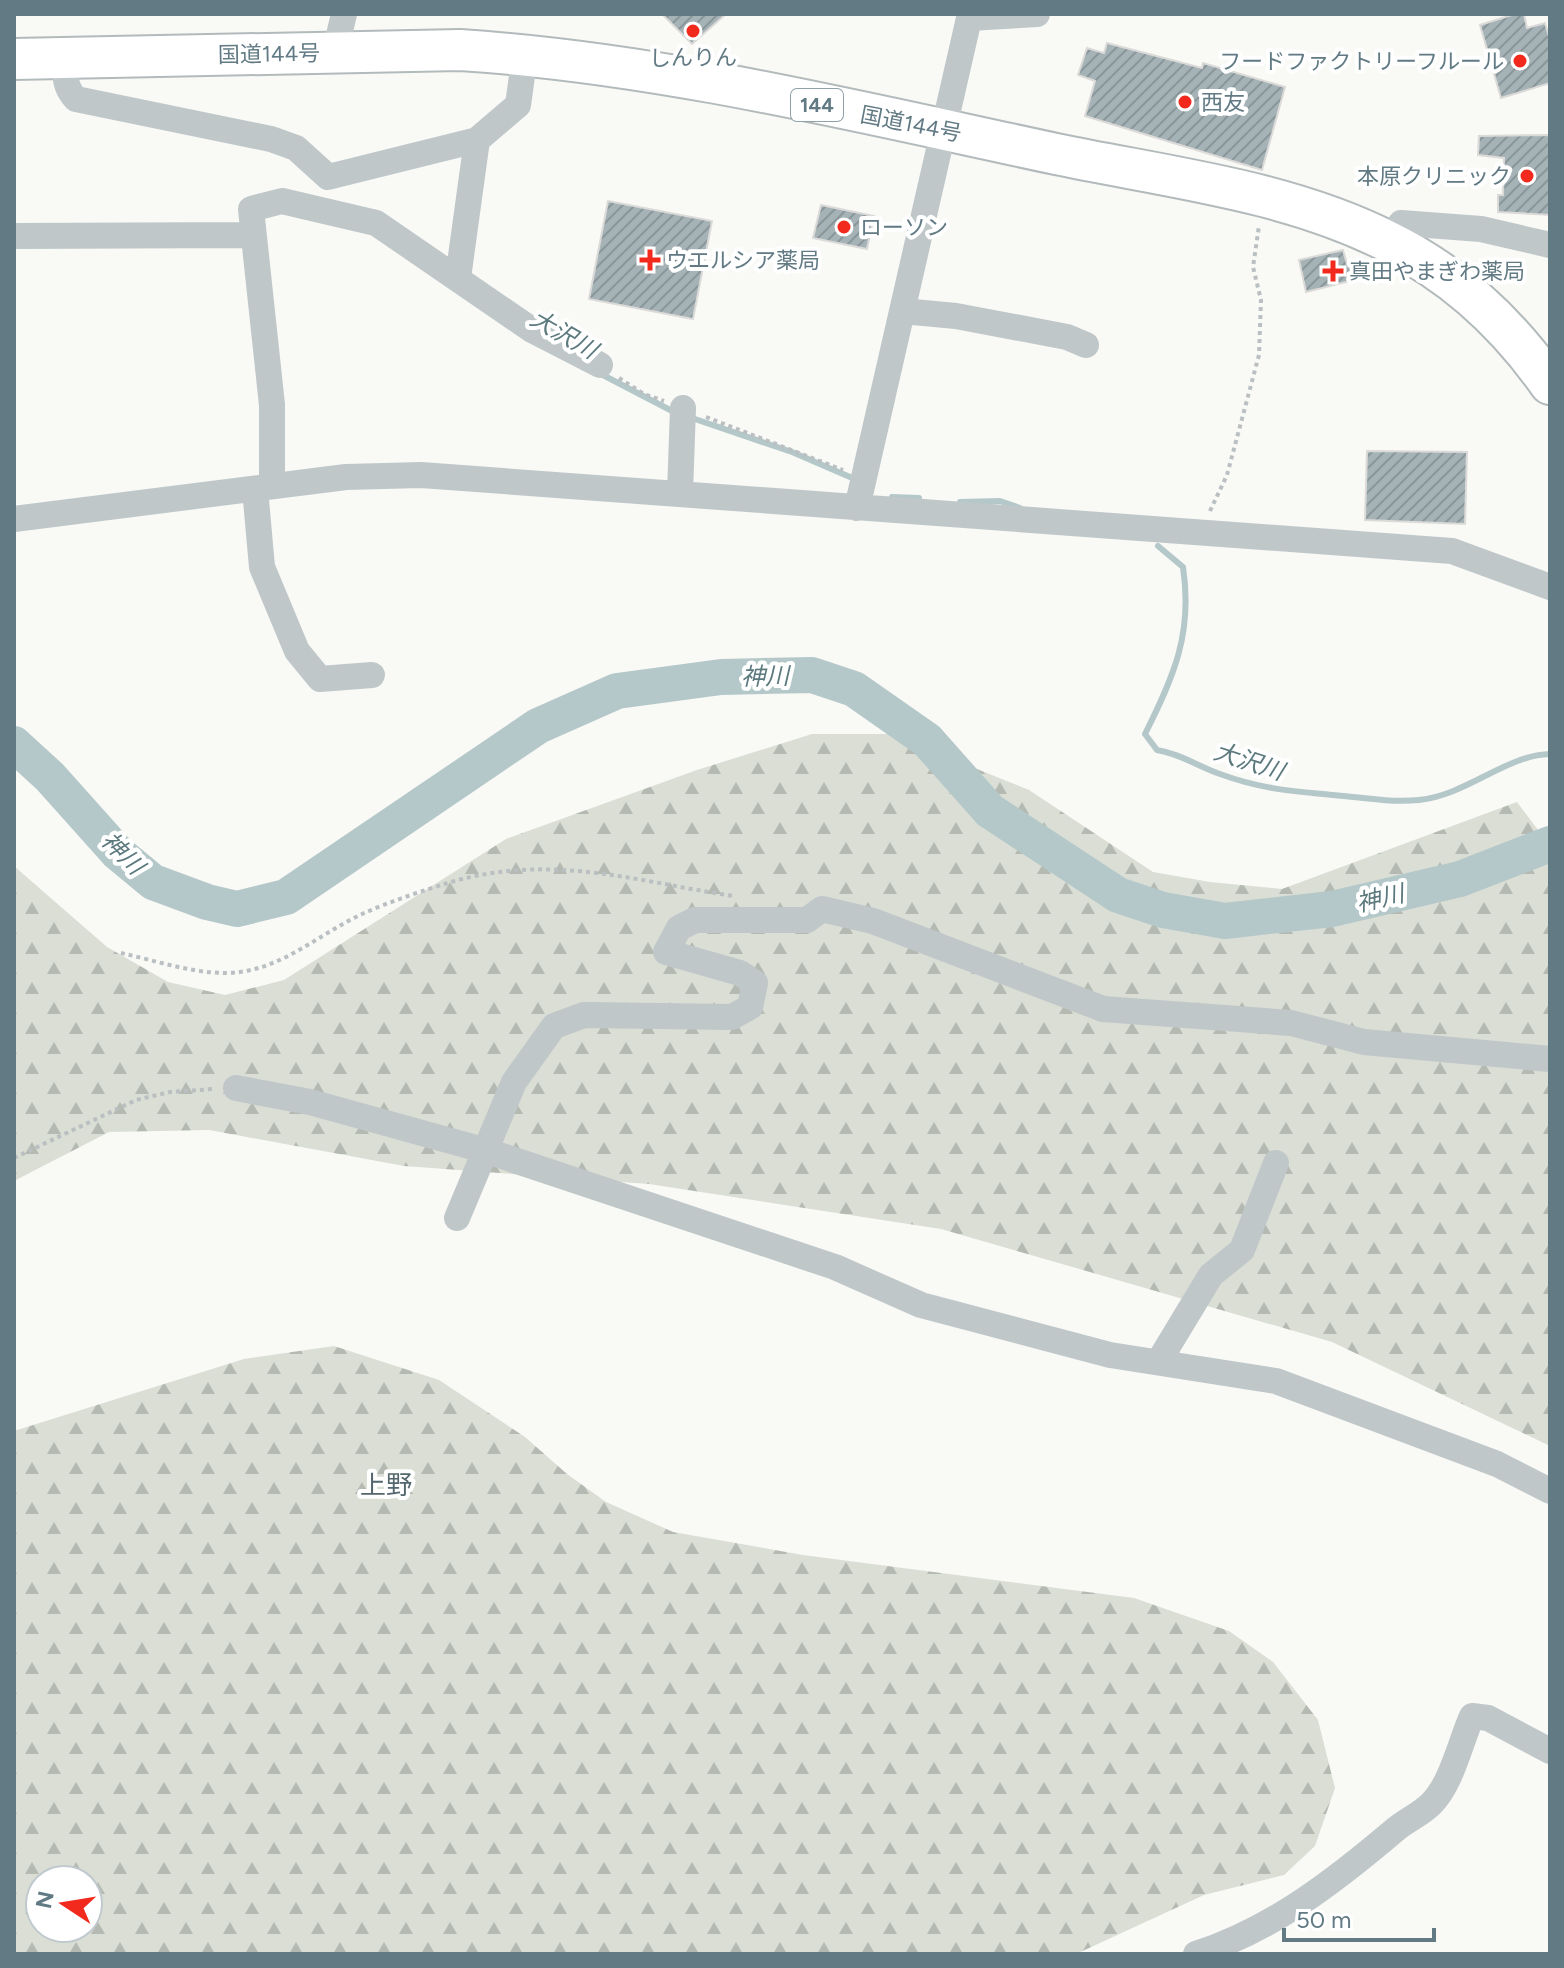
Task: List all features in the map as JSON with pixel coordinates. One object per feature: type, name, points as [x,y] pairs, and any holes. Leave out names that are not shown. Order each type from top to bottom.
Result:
[{"type":"highway","name":"国道144号","points":[[14,59],[460,50],[525,54],[657,72],[942,129],[1264,198],[1331,217],[1387,241],[1432,267],[1487,307],[1524,347],[1550,384]]},
{"type":"street","points":[[335,52],[344,14]]},
{"type":"street","points":[[857,508],[970,16],[1037,14]]},
{"type":"street","points":[[65,58],[65,80],[68,91],[76,99],[271,139],[296,148],[328,177],[477,140],[518,105],[525,54]]},
{"type":"street","points":[[458,278],[477,140]]},
{"type":"street","points":[[372,675],[320,679],[297,651],[262,567],[264,488],[272,405],[251,235],[251,209],[282,201],[376,223],[532,330],[600,365]]},
{"type":"street","points":[[1387,241],[1401,223],[1434,223],[1550,245]]},
{"type":"street","points":[[14,236],[251,235]]},
{"type":"street","points":[[902,311],[956,316],[1067,337],[1086,345]]},
{"type":"street","points":[[680,493],[683,414]]},
{"type":"street","points":[[14,519],[384,474],[1452,551],[1550,587]]},
{"type":"street","points":[[457,1218],[514,1082],[554,1026],[584,1015],[732,1017],[750,1007],[755,983],[740,973],[666,952],[679,928],[695,920],[807,920],[822,909],[873,921],[1103,1009],[1291,1023],[1364,1042],[1547,1058]]},
{"type":"street","points":[[236,1088],[310,1102],[487,1151],[835,1267],[921,1305],[1110,1355],[1276,1381],[1497,1464],[1550,1491]]},
{"type":"street","points":[[1159,1361],[1211,1275],[1242,1250],[1276,1163]]},
{"type":"street","points":[[1196,1954],[1223,1945],[1285,1913],[1339,1878],[1431,1804],[1445,1782],[1472,1716],[1488,1718],[1550,1751]]},
{"type":"path","points":[[1201,518],[1215,507],[1227,475],[1259,355],[1261,300],[1253,267],[1264,198]]},
{"type":"path","points":[[600,365],[644,394],[683,414],[862,477]]},
{"type":"path","points":[[121,953],[194,968],[238,972],[276,963],[361,915],[453,881],[521,869],[571,868],[743,897]]},
{"type":"path","points":[[14,1158],[136,1100],[170,1092],[236,1088]]},
{"type":"green space","points":[[812,734],[890,734],[1029,790],[1153,872],[1210,882],[1282,889],[1517,802],[1550,846],[1550,1446],[1332,1342],[941,1229],[649,1184],[404,1166],[209,1130],[109,1132],[14,1181],[14,866],[107,947],[168,982],[225,995],[284,980],[506,839],[697,770]]},
{"type":"green space","points":[[334,1346],[439,1380],[525,1437],[567,1474],[606,1502],[673,1532],[803,1555],[1134,1598],[1229,1631],[1273,1662],[1318,1720],[1335,1788],[1315,1846],[1284,1875],[1204,1895],[1076,1954],[14,1954],[14,1431],[244,1359]]},
{"type":"building","name":"しんりん","points":[[662,14],[726,14],[692,44]]},
{"type":"building","name":"フードファクトリーフルール","points":[[1524,14],[1527,28],[1545,23],[1550,40],[1550,83],[1501,98],[1480,25]]},
{"type":"building","name":"西友","points":[[1107,43],[1202,68],[1203,63],[1285,87],[1262,170],[1085,116],[1095,81],[1078,75],[1087,48],[1104,53]]},
{"type":"building","name":"本原クリニック","points":[[1550,135],[1550,215],[1498,212],[1498,195],[1503,195],[1504,158],[1478,155],[1479,136]]},
{"type":"building","name":"ウエルシア薬局","points":[[608,201],[712,221],[693,319],[589,299]]},
{"type":"building","name":"ローソン","points":[[821,205],[874,216],[867,249],[813,238]]},
{"type":"building","name":"真田やまぎわ薬局","points":[[1343,250],[1347,264],[1362,261],[1366,277],[1306,292],[1299,260]]},
{"type":"building","points":[[1367,451],[1467,452],[1465,524],[1365,520]]},
{"type":"waterway","name":"大沢川","points":[[599,373],[674,412]]},
{"type":"waterway","name":"大沢川","points":[[689,417],[792,452],[857,480]]},
{"type":"waterway","name":"大沢川","points":[[892,497],[919,498]]},
{"type":"waterway","name":"大沢川","points":[[960,502],[1000,501],[1020,508]]},
{"type":"waterway","name":"大沢川","points":[[1158,546],[1183,567],[1185,613],[1179,654],[1145,734],[1157,750],[1262,786],[1397,801],[1437,797],[1518,761],[1550,754]]},
{"type":"waterway","name":"神川","points":[[14,744],[50,777],[118,853],[153,882],[207,902],[237,909],[286,897],[538,726],[617,691],[721,677],[812,675],[854,689],[927,740],[990,811],[1118,895],[1163,910],[1225,921],[1332,909],[1460,879],[1550,844]]},
{"type":"place","name":"しんりん","points":[[693,31]]},
{"type":"place","name":"フードファクトリーフルール","points":[[1520,61]]},
{"type":"place","name":"西友","points":[[1185,102]]},
{"type":"place","name":"本原クリニック","points":[[1527,176]]},
{"type":"place","name":"ローソン","points":[[844,227]]},
{"type":"place","name":"ウエルシア薬局","points":[[650,260]]},
{"type":"place","name":"真田やまぎわ薬局","points":[[1333,271]]},
{"type":"district","name":"上野","points":[[386,1485]]}]
